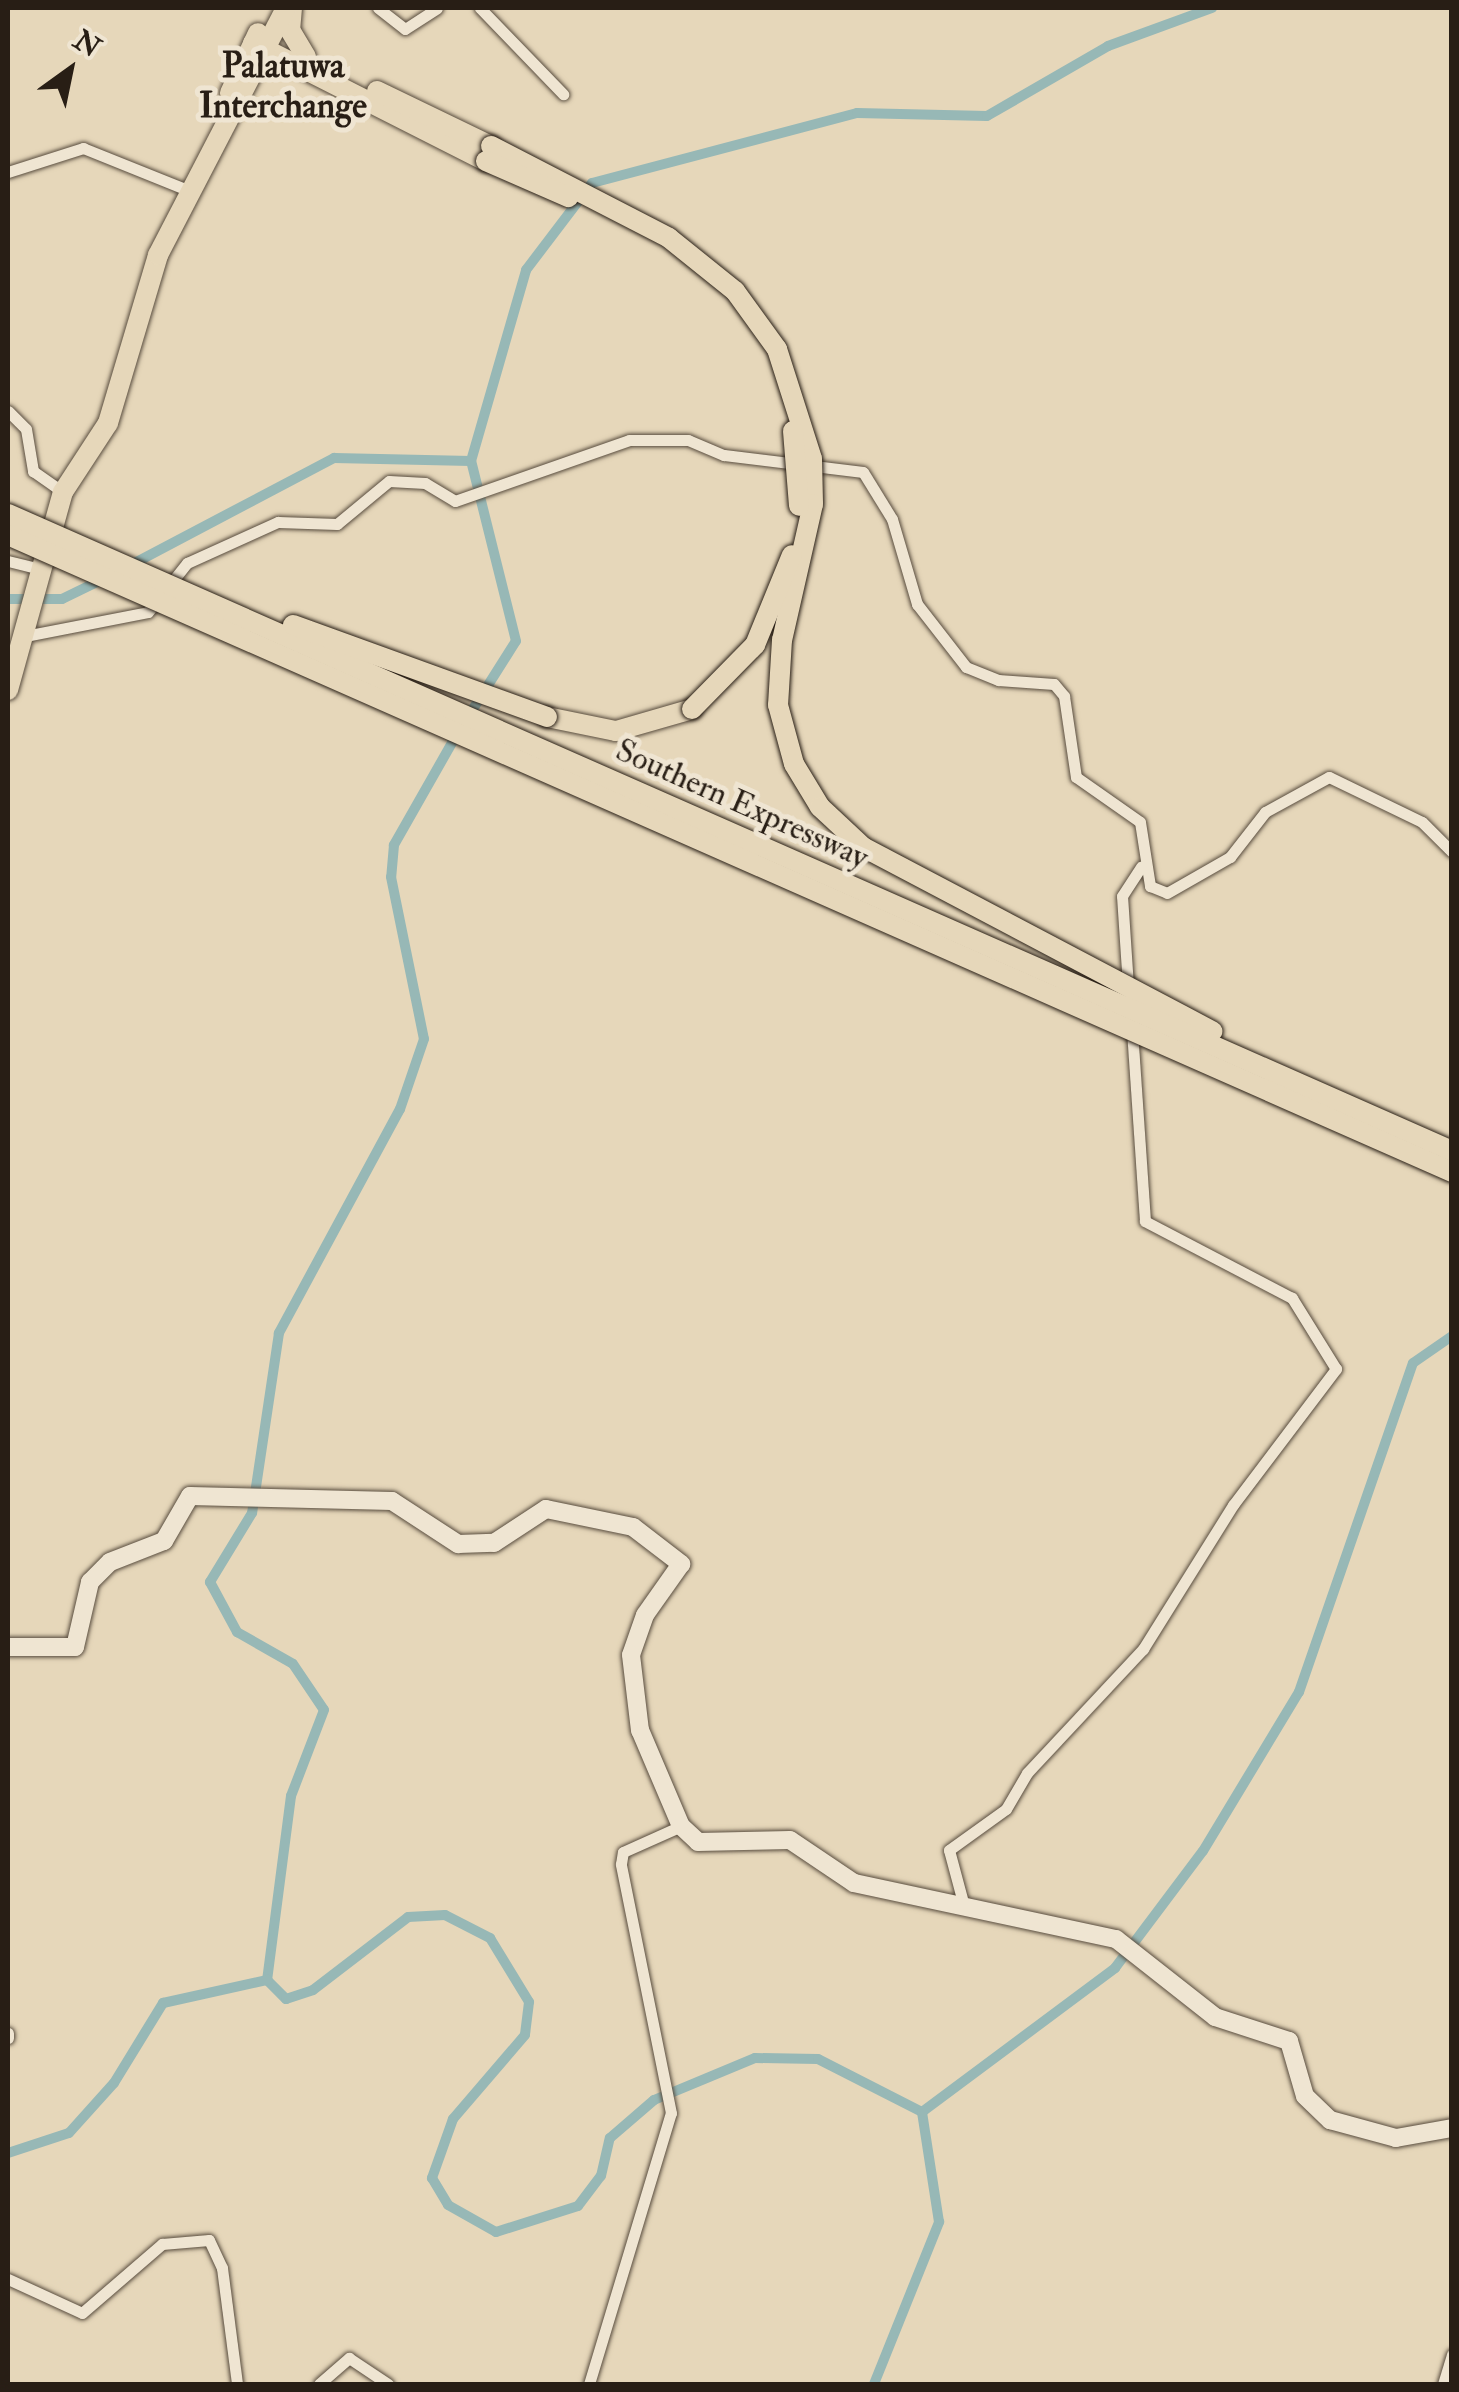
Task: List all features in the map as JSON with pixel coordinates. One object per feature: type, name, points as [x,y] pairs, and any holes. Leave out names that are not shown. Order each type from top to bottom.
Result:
[{"type":"highway","points":[[191,188],[250,82],[271,8]]},
{"type":"highway","points":[[8,690],[64,492],[108,423],[158,255],[262,42],[289,8]]},
{"type":"highway","points":[[289,8],[290,30],[306,64]]},
{"type":"highway","points":[[140,572],[547,717],[616,730],[692,710],[755,644],[788,571],[800,500],[787,408],[754,334],[698,271],[618,219],[262,42]]},
{"type":"highway","points":[[250,82],[274,70],[306,64]]},
{"type":"highway","points":[[488,154],[669,238],[735,292],[777,349],[812,460],[813,504],[778,704],[794,764],[839,829],[1452,1151]]},
{"type":"highway","name":"Southern Expressway","points":[[8,514],[1452,1151]]},
{"type":"highway","name":"Southern Expressway","points":[[8,535],[1452,1172]]},
{"type":"street","points":[[378,8],[405,29],[437,8]]},
{"type":"street","points":[[480,8],[563,94]]},
{"type":"street","points":[[8,172],[83,148],[191,188]]},
{"type":"street","points":[[8,410],[26,429],[32,470],[64,492]]},
{"type":"street","points":[[27,630],[148,612],[187,563],[278,522],[337,524],[390,480],[425,483],[454,502],[629,440],[688,440],[724,455],[863,472],[892,519],[917,604],[966,666],[998,680],[1054,684],[1064,696],[1076,777],[1140,822],[1141,867],[1150,886],[1167,892],[1230,856],[1265,812],[1329,777],[1422,822],[1452,852]]},
{"type":"street","points":[[8,561],[42,575]]},
{"type":"street","points":[[964,1906],[949,1850],[1006,1809],[1027,1773],[1143,1649],[1233,1505],[1336,1369],[1292,1298],[1145,1220],[1122,896],[1141,867]]},
{"type":"street","points":[[8,1648],[75,1647],[90,1582],[110,1562],[164,1540],[190,1496],[405,1504],[458,1544],[494,1543],[559,1508],[664,1542],[680,1575],[644,1615],[631,1655],[640,1730],[681,1826],[698,1842],[790,1840],[854,1883],[1116,1939],[1144,1952],[1215,2017],[1290,2041],[1305,2096],[1330,2120],[1396,2138],[1452,2128]]},
{"type":"street","points":[[590,2384],[667,2106],[659,2088],[621,1864],[624,1852],[681,1826]]},
{"type":"street","points":[[8,2279],[82,2313],[162,2244],[209,2240],[222,2268],[236,2384]]},
{"type":"street","points":[[1443,2384],[1452,2354]]},
{"type":"street","points":[[319,2384],[350,2358],[388,2384]]},
{"type":"waterway","points":[[466,720],[516,641],[471,461],[526,270],[592,183],[857,113],[987,116],[1108,46],[1212,8]]},
{"type":"waterway","points":[[129,566],[334,458],[471,461]]},
{"type":"waterway","points":[[8,599],[62,599],[105,578]]},
{"type":"waterway","points":[[457,734],[394,845],[391,877],[424,1039],[400,1109],[279,1333],[252,1513],[210,1582],[237,1632],[293,1664],[324,1710],[291,1796],[267,1980],[286,1999],[313,1990],[408,1917],[445,1915],[490,1938],[529,2002],[525,2035],[453,2119],[432,2178],[448,2205],[496,2232],[578,2206],[601,2176],[610,2138],[654,2100],[755,2058],[818,2059],[922,2112]]},
{"type":"waterway","points":[[874,2384],[939,2222],[922,2112],[1115,1968],[1203,1851],[1299,1692],[1413,1363],[1452,1336]]},
{"type":"waterway","points":[[8,2153],[69,2133],[114,2083],[163,2003],[267,1980]]},
{"type":"district","name":"Palatuwa Interchange","points":[[283,86]]}]
